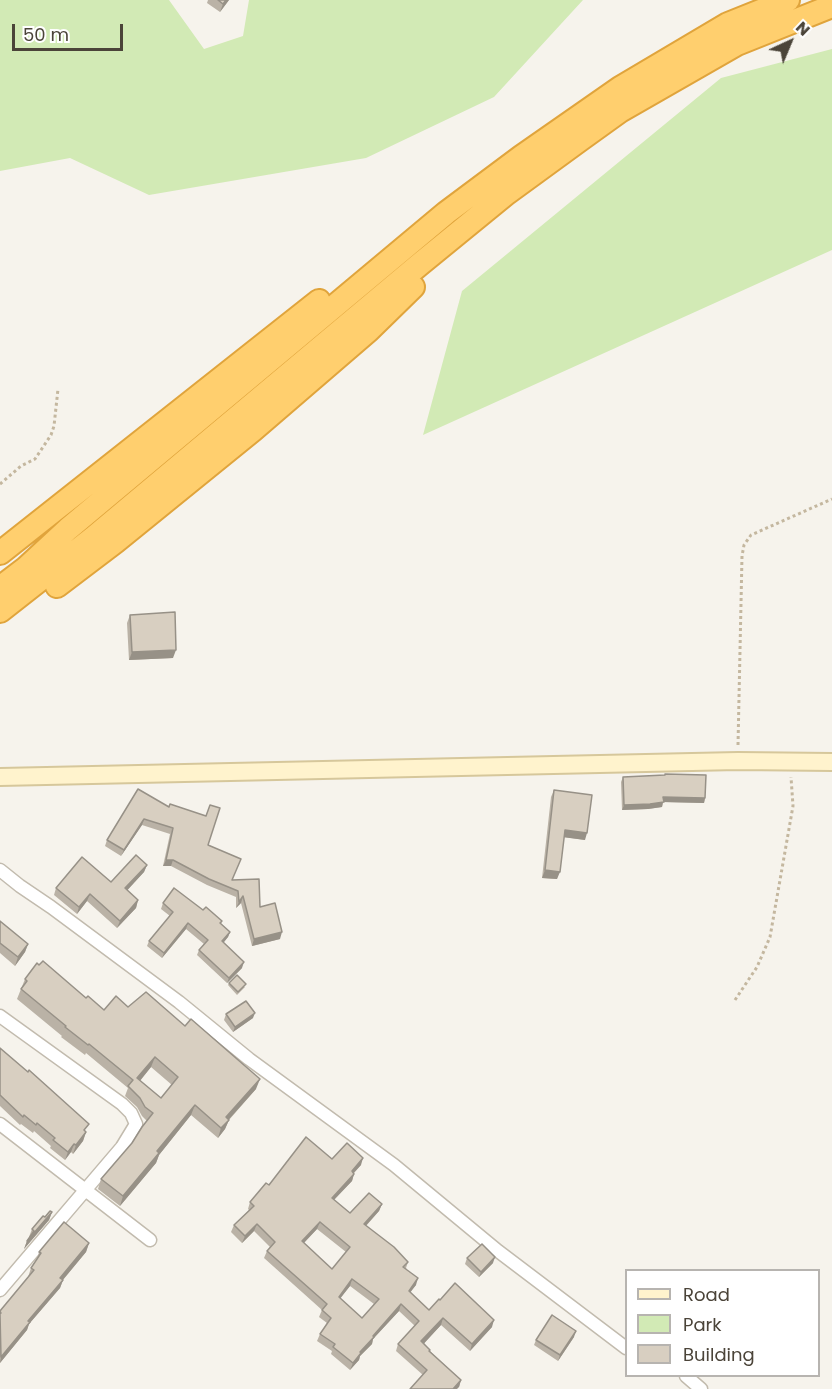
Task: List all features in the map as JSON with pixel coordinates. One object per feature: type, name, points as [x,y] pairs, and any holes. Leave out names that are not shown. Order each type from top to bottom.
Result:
[{"type":"highway","points":[[0,553],[339,285],[446,213],[521,157],[620,88],[728,24],[788,0]]},
{"type":"highway","points":[[0,611],[93,538],[507,193],[620,111],[737,44],[832,6]]},
{"type":"highway","points":[[0,627],[115,542],[254,430],[368,331],[486,211]]},
{"type":"highway","points":[[0,588],[446,213]]},
{"type":"main road","points":[[0,777],[738,761],[832,762]]},
{"type":"street","points":[[0,870],[179,1002],[249,1059],[393,1165],[498,1251],[625,1346]]},
{"type":"street","points":[[0,1016],[122,1104],[131,1113],[136,1124],[123,1147],[0,1290]]},
{"type":"street","points":[[0,1124],[150,1240]]},
{"type":"street","points":[[687,1377],[701,1389]]},
{"type":"path","points":[[0,484],[21,466],[35,459],[51,435],[58,389]]},
{"type":"path","points":[[738,761],[744,545],[751,535],[832,499]]},
{"type":"path","points":[[735,1000],[757,967],[770,937],[793,806],[790,761]]},
{"type":"green space","points":[[0,0],[169,0],[204,49],[243,36],[249,0],[583,0],[494,97],[366,158],[149,195],[70,158],[0,171]]},
{"type":"green space","points":[[832,49],[832,250],[423,435],[462,291],[721,78]]},
{"type":"building","points":[[175,612],[176,650],[132,652],[130,615]]},
{"type":"building","points":[[665,774],[706,775],[705,798],[663,797],[664,802],[624,805],[623,777]]},
{"type":"building","points":[[138,789],[169,807],[170,804],[206,816],[210,805],[220,808],[208,845],[241,859],[232,880],[259,879],[260,907],[275,903],[282,932],[254,939],[243,896],[239,902],[238,891],[173,860],[166,860],[173,828],[144,819],[124,850],[107,840]]},
{"type":"building","points":[[554,790],[592,795],[587,833],[565,830],[560,872],[545,870]]},
{"type":"building","points":[[136,855],[147,865],[125,888],[138,900],[120,921],[90,894],[79,907],[56,888],[82,857],[111,882]]},
{"type":"building","points":[[174,888],[203,910],[206,907],[222,921],[220,923],[230,932],[222,941],[244,962],[229,978],[199,950],[208,940],[188,923],[164,953],[149,941],[173,912],[163,903]]},
{"type":"building","points":[[0,921],[28,944],[18,957],[0,943]]},
{"type":"building","points":[[43,961],[86,998],[88,996],[104,1010],[116,996],[128,1007],[146,992],[185,1026],[191,1019],[260,1079],[226,1117],[229,1120],[221,1128],[195,1105],[123,1196],[101,1179],[132,1143],[153,1113],[128,1086],[133,1080],[21,989],[27,981],[25,979],[37,963],[39,965]],"holes":[[[155,1057],[178,1077],[161,1098],[137,1078]]]},
{"type":"building","points":[[237,975],[246,984],[238,992],[229,983]]},
{"type":"building","points":[[246,1001],[255,1013],[235,1027],[226,1014]]},
{"type":"building","points":[[0,1048],[28,1072],[29,1070],[89,1124],[84,1130],[86,1132],[68,1152],[53,1140],[55,1138],[37,1123],[36,1125],[24,1115],[23,1117],[0,1095]]},
{"type":"building","points":[[306,1137],[332,1159],[347,1143],[363,1158],[352,1171],[354,1174],[332,1198],[350,1213],[369,1193],[382,1204],[364,1224],[394,1247],[408,1262],[403,1267],[418,1278],[409,1291],[429,1310],[455,1283],[494,1320],[472,1344],[443,1318],[421,1341],[461,1380],[453,1389],[410,1389],[427,1370],[398,1344],[419,1321],[401,1304],[353,1363],[333,1347],[335,1344],[320,1334],[331,1318],[322,1310],[327,1304],[267,1251],[275,1242],[257,1224],[245,1236],[234,1225],[254,1206],[250,1202],[266,1183],[269,1185]],"holes":[[[320,1222],[350,1247],[332,1269],[302,1241]],[[352,1279],[379,1299],[362,1318],[339,1297]]]},
{"type":"building","points":[[50,1211],[52,1212],[27,1241],[34,1231],[32,1229]]},
{"type":"building","points":[[64,1222],[89,1243],[60,1278],[63,1280],[1,1357],[0,1311],[34,1270],[31,1268],[41,1253],[39,1252]]},
{"type":"building","points":[[482,1244],[495,1257],[481,1272],[467,1258]]},
{"type":"building","points":[[552,1315],[576,1331],[560,1355],[536,1340]]}]
